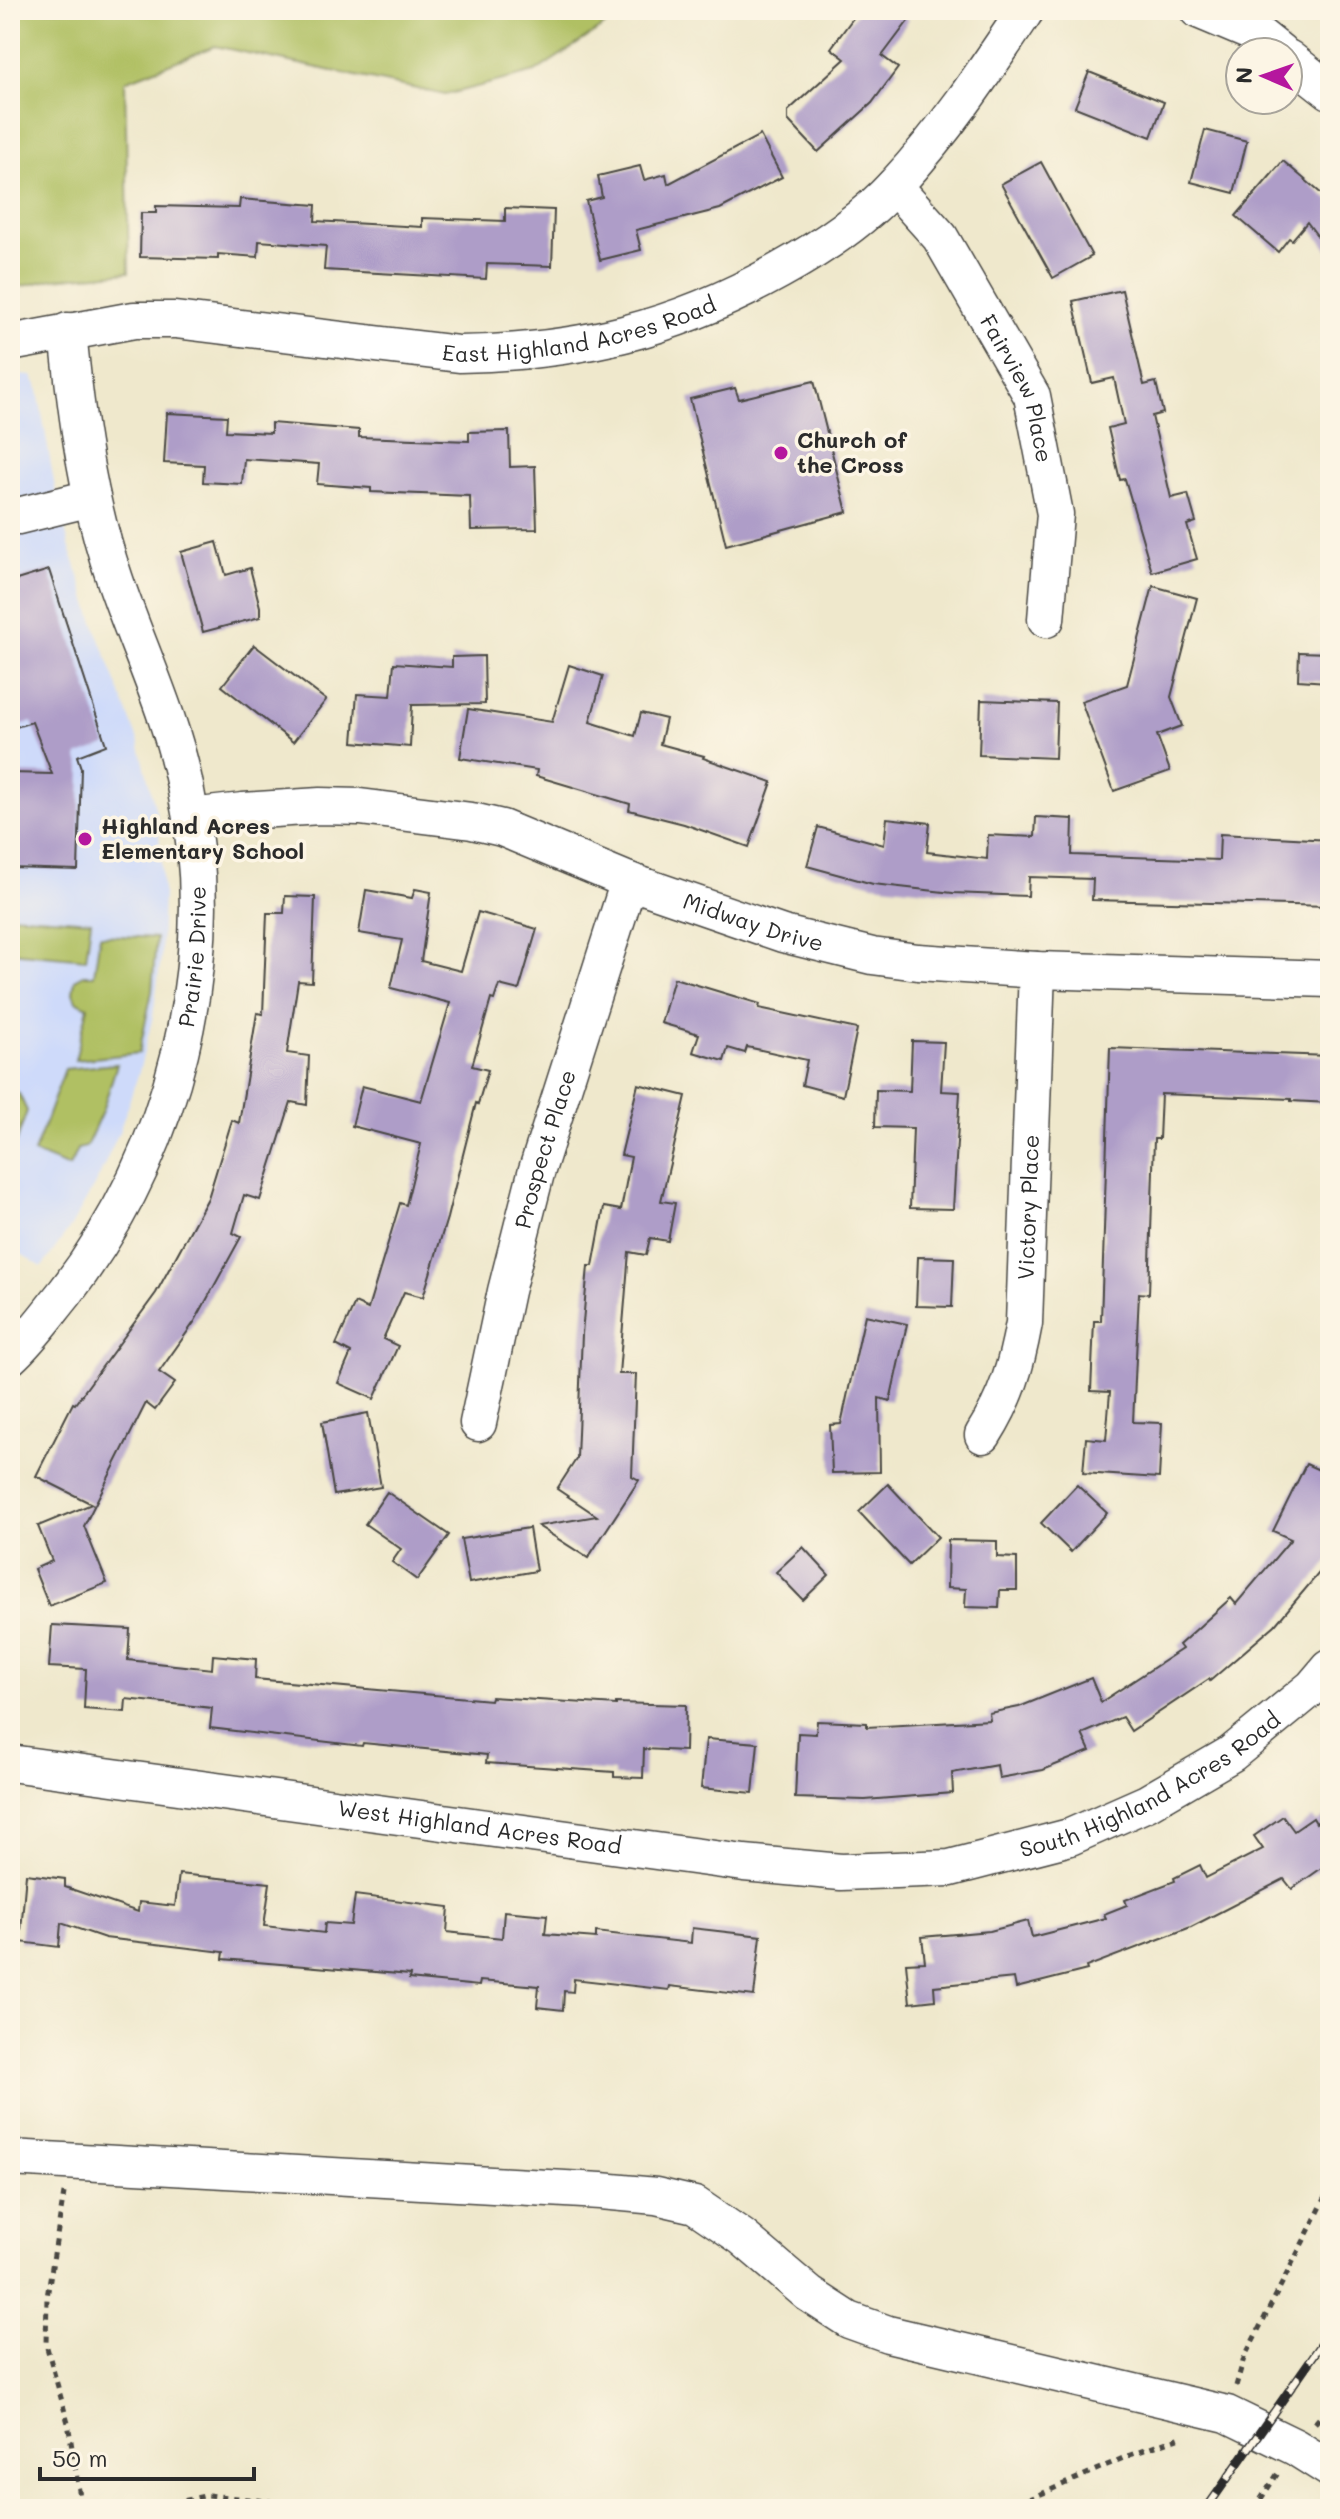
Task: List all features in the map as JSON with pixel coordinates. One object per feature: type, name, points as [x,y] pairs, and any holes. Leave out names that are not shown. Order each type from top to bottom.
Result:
[{"type":"street","name":"East Highland Acres Road","points":[[10,343],[134,320],[175,320],[459,354],[531,351],[601,340],[668,323],[772,275],[832,239],[894,186],[963,104],[1026,10]]},
{"type":"street","points":[[1198,10],[1260,36]]},
{"type":"street","points":[[1304,71],[1330,91]]},
{"type":"street","name":"Fairview Place","points":[[894,186],[940,237],[1032,396],[1055,514],[1046,619]]},
{"type":"street","name":"Prairie Drive","points":[[10,1357],[24,1345],[108,1232],[144,1161],[171,1087],[190,1015],[196,940],[197,885],[191,817],[178,757],[114,578],[91,498],[74,393],[68,331]]},
{"type":"street","points":[[18,516],[91,498]]},
{"type":"street","name":"Midway Drive","points":[[191,817],[320,806],[360,807],[472,821],[502,828],[629,881],[783,934],[826,946],[918,962],[1037,970],[1330,979]]},
{"type":"street","name":"Prospect Place","points":[[478,1423],[506,1291],[536,1173],[629,881]]},
{"type":"street","name":"Victory Place","points":[[983,1435],[1002,1405],[1024,1323],[1037,970]]},
{"type":"street","name":"South Highland Acres Road","points":[[950,1868],[1070,1837],[1147,1803],[1231,1754],[1313,1687],[1330,1667]]},
{"type":"street","name":"West Highland Acres Road","points":[[10,1763],[744,1863],[841,1872],[950,1868]]},
{"type":"street","points":[[10,2158],[601,2191],[656,2196],[695,2205],[742,2237],[809,2294],[849,2320],[888,2334],[1227,2414],[1295,2447],[1330,2469]]},
{"type":"path","points":[[70,2160],[47,2297],[46,2344],[68,2423],[82,2509]]},
{"type":"path","points":[[150,2509],[208,2495],[346,2509]]},
{"type":"shaded area","name":"Highland Acres Elementary School","points":[[10,376],[32,376],[37,385],[55,488],[70,549],[139,743],[158,820],[163,890],[161,957],[153,1016],[139,1072],[119,1132],[98,1179],[72,1225],[42,1267],[10,1247]]},
{"type":"green space","points":[[10,10],[628,10],[535,72],[445,95],[215,46],[125,81],[129,272],[53,279],[10,289]]},
{"type":"green space","points":[[10,915],[91,921],[86,959],[10,952]]},
{"type":"green space","points":[[100,935],[156,938],[152,991],[139,1053],[75,1060],[88,1007],[76,1001],[73,993],[75,980],[84,975],[94,975]]},
{"type":"green space","points":[[117,1064],[102,1112],[86,1147],[77,1149],[69,1167],[34,1153],[65,1069]]},
{"type":"green space","points":[[10,1088],[19,1094],[27,1111],[10,1160]]},
{"type":"building","points":[[859,10],[896,10],[909,20],[882,56],[898,68],[872,103],[818,152],[788,120],[788,111],[845,59],[831,48]]},
{"type":"building","points":[[1089,72],[1164,102],[1151,137],[1075,107]]},
{"type":"building","points":[[1205,130],[1247,141],[1234,193],[1191,182]]},
{"type":"building","points":[[760,135],[782,177],[720,209],[636,230],[641,250],[600,260],[586,201],[602,197],[598,176],[640,166],[644,180],[666,174],[668,184]]},
{"type":"building","points":[[1283,161],[1330,201],[1330,253],[1307,222],[1278,252],[1236,216]]},
{"type":"building","points":[[1041,162],[1092,256],[1053,278],[1001,184]]},
{"type":"building","points":[[240,199],[316,205],[315,221],[422,227],[422,218],[505,221],[505,208],[554,210],[552,266],[487,264],[486,279],[324,270],[326,246],[259,241],[258,257],[218,254],[218,259],[140,257],[141,213],[156,213],[156,206],[239,208]]},
{"type":"building","points":[[1122,290],[1144,385],[1156,382],[1163,413],[1152,416],[1171,498],[1188,494],[1196,522],[1187,525],[1197,559],[1152,572],[1125,479],[1120,480],[1108,428],[1124,424],[1114,378],[1092,383],[1073,301]]},
{"type":"building","points":[[814,381],[847,512],[726,545],[690,399],[735,388],[739,399]]},
{"type":"building","points":[[167,413],[227,416],[226,431],[271,433],[271,423],[359,430],[359,437],[469,441],[469,432],[509,431],[510,467],[535,466],[537,529],[471,530],[470,496],[371,492],[371,488],[317,484],[319,464],[244,459],[242,484],[203,482],[204,465],[164,463]]},
{"type":"building","points":[[217,542],[226,575],[250,568],[260,617],[203,632],[181,552]]},
{"type":"building","points":[[49,570],[106,745],[77,756],[81,768],[78,870],[10,868],[10,773],[52,774],[32,722],[10,729],[10,582]]},
{"type":"building","points":[[1153,586],[1197,598],[1171,697],[1182,726],[1157,735],[1170,771],[1114,791],[1081,701],[1127,685]]},
{"type":"building","points":[[254,645],[326,700],[293,742],[222,686]]},
{"type":"building","points":[[1299,652],[1329,653],[1328,682],[1298,680]]},
{"type":"building","points":[[484,656],[485,704],[412,705],[410,747],[353,742],[357,694],[391,696],[394,663],[452,667],[452,657]]},
{"type":"building","points":[[569,665],[603,676],[590,722],[635,736],[641,713],[666,719],[660,744],[704,756],[772,782],[749,847],[684,824],[629,810],[630,804],[536,776],[537,770],[460,758],[468,709],[552,722]]},
{"type":"building","points":[[981,700],[1057,703],[1055,758],[979,755]]},
{"type":"building","points":[[1036,817],[1073,819],[1072,855],[1219,860],[1220,834],[1330,840],[1330,906],[1092,900],[1093,879],[1029,877],[1028,896],[953,893],[873,884],[807,866],[818,827],[884,845],[887,818],[930,823],[927,852],[987,859],[988,835],[1035,837]]},
{"type":"building","points":[[415,889],[431,892],[421,961],[461,971],[478,912],[537,929],[519,990],[499,985],[494,1000],[491,999],[472,1066],[488,1070],[476,1103],[447,1218],[423,1297],[404,1292],[383,1339],[398,1346],[374,1399],[338,1383],[351,1353],[336,1345],[355,1303],[368,1309],[400,1203],[406,1205],[421,1144],[352,1126],[362,1086],[421,1101],[450,1003],[391,988],[402,940],[359,933],[366,890],[412,898]]},
{"type":"building","points":[[285,896],[315,897],[312,982],[298,981],[287,1053],[309,1056],[307,1105],[291,1102],[260,1200],[244,1195],[233,1233],[241,1237],[195,1321],[159,1372],[175,1383],[155,1410],[146,1403],[84,1526],[107,1583],[49,1606],[34,1569],[52,1561],[38,1526],[92,1504],[36,1476],[73,1403],[156,1293],[208,1198],[232,1120],[239,1123],[257,1013],[263,1014],[267,913],[284,913]]},
{"type":"building","points":[[674,978],[760,1004],[759,1008],[857,1029],[843,1096],[802,1085],[807,1060],[747,1047],[745,1053],[728,1048],[724,1061],[693,1052],[699,1034],[661,1023]]},
{"type":"building","points":[[912,1041],[944,1042],[941,1091],[960,1092],[953,1209],[910,1208],[913,1128],[875,1127],[876,1090],[910,1091]]},
{"type":"building","points":[[1110,1048],[1330,1056],[1330,1103],[1161,1094],[1159,1139],[1154,1139],[1149,1294],[1139,1293],[1133,1422],[1162,1423],[1159,1478],[1083,1473],[1086,1438],[1106,1440],[1110,1392],[1091,1391],[1094,1321],[1101,1321]]},
{"type":"building","points":[[638,1084],[686,1096],[661,1201],[675,1203],[668,1241],[650,1238],[646,1255],[629,1252],[619,1374],[636,1374],[632,1476],[639,1480],[588,1558],[538,1526],[597,1516],[557,1489],[577,1458],[588,1266],[593,1266],[604,1207],[621,1210],[631,1157],[621,1155]]},
{"type":"building","points":[[918,1257],[954,1258],[952,1307],[916,1306]]},
{"type":"building","points":[[865,1315],[907,1324],[890,1401],[879,1398],[880,1472],[832,1473],[830,1425],[841,1424]]},
{"type":"building","points":[[368,1413],[381,1487],[334,1495],[322,1422]]},
{"type":"building","points":[[1306,1464],[1330,1475],[1330,1560],[1275,1625],[1210,1681],[1131,1731],[1122,1717],[1082,1734],[1090,1751],[1043,1770],[999,1778],[997,1765],[952,1773],[953,1793],[865,1800],[795,1798],[798,1733],[816,1734],[817,1721],[867,1723],[867,1727],[990,1720],[989,1713],[1019,1707],[1091,1678],[1101,1702],[1182,1649],[1179,1645],[1231,1598],[1236,1604],[1291,1539],[1273,1531]]},
{"type":"building","points":[[888,1484],[938,1537],[909,1565],[859,1512]]},
{"type":"building","points":[[1077,1485],[1107,1513],[1071,1552],[1041,1523]]},
{"type":"building","points":[[387,1492],[449,1535],[417,1580],[392,1562],[401,1549],[365,1524]]},
{"type":"building","points":[[529,1528],[536,1571],[469,1583],[461,1539]]},
{"type":"building","points":[[948,1540],[997,1541],[997,1557],[1017,1558],[1017,1590],[1000,1590],[999,1608],[965,1607],[966,1589],[947,1588]]},
{"type":"building","points":[[803,1547],[829,1575],[803,1600],[776,1572]]},
{"type":"building","points":[[52,1625],[130,1629],[128,1660],[212,1669],[213,1655],[256,1659],[255,1679],[490,1700],[491,1697],[616,1705],[686,1705],[685,1751],[644,1749],[643,1778],[614,1777],[614,1772],[486,1763],[487,1755],[363,1743],[362,1746],[210,1728],[212,1708],[126,1699],[125,1712],[84,1709],[86,1669],[49,1667]]},
{"type":"building","points":[[706,1739],[758,1743],[753,1793],[701,1788]]},
{"type":"building","points":[[1330,1813],[1330,1862],[1292,1889],[1284,1879],[1191,1927],[1086,1967],[1087,1970],[1016,1988],[1014,1978],[934,1986],[935,2000],[910,2003],[906,1963],[925,1962],[922,1937],[990,1931],[1028,1921],[1032,1937],[1106,1918],[1104,1914],[1127,1905],[1125,1900],[1175,1881],[1174,1878],[1200,1865],[1206,1878],[1263,1849],[1254,1836],[1283,1816],[1294,1831],[1313,1818],[1316,1823]]},
{"type":"building","points":[[26,1874],[65,1879],[65,1887],[138,1912],[139,1902],[175,1906],[179,1874],[270,1883],[264,1926],[324,1933],[325,1923],[351,1925],[355,1895],[449,1907],[447,1932],[502,1938],[504,1911],[547,1915],[545,1934],[596,1938],[596,1932],[691,1943],[692,1928],[761,1936],[754,1996],[574,1979],[573,1992],[564,1991],[563,2010],[537,2007],[539,1986],[480,1981],[479,1986],[409,1979],[410,1975],[223,1959],[224,1952],[105,1938],[61,1923],[59,1947],[20,1942]]},
{"type":"railway","points":[[1206,2509],[1330,2332]]},
{"type":"place","name":"Church of the Cross","points":[[781,453]]},
{"type":"place","name":"Highland Acres Elementary School","points":[[85,839]]}]
